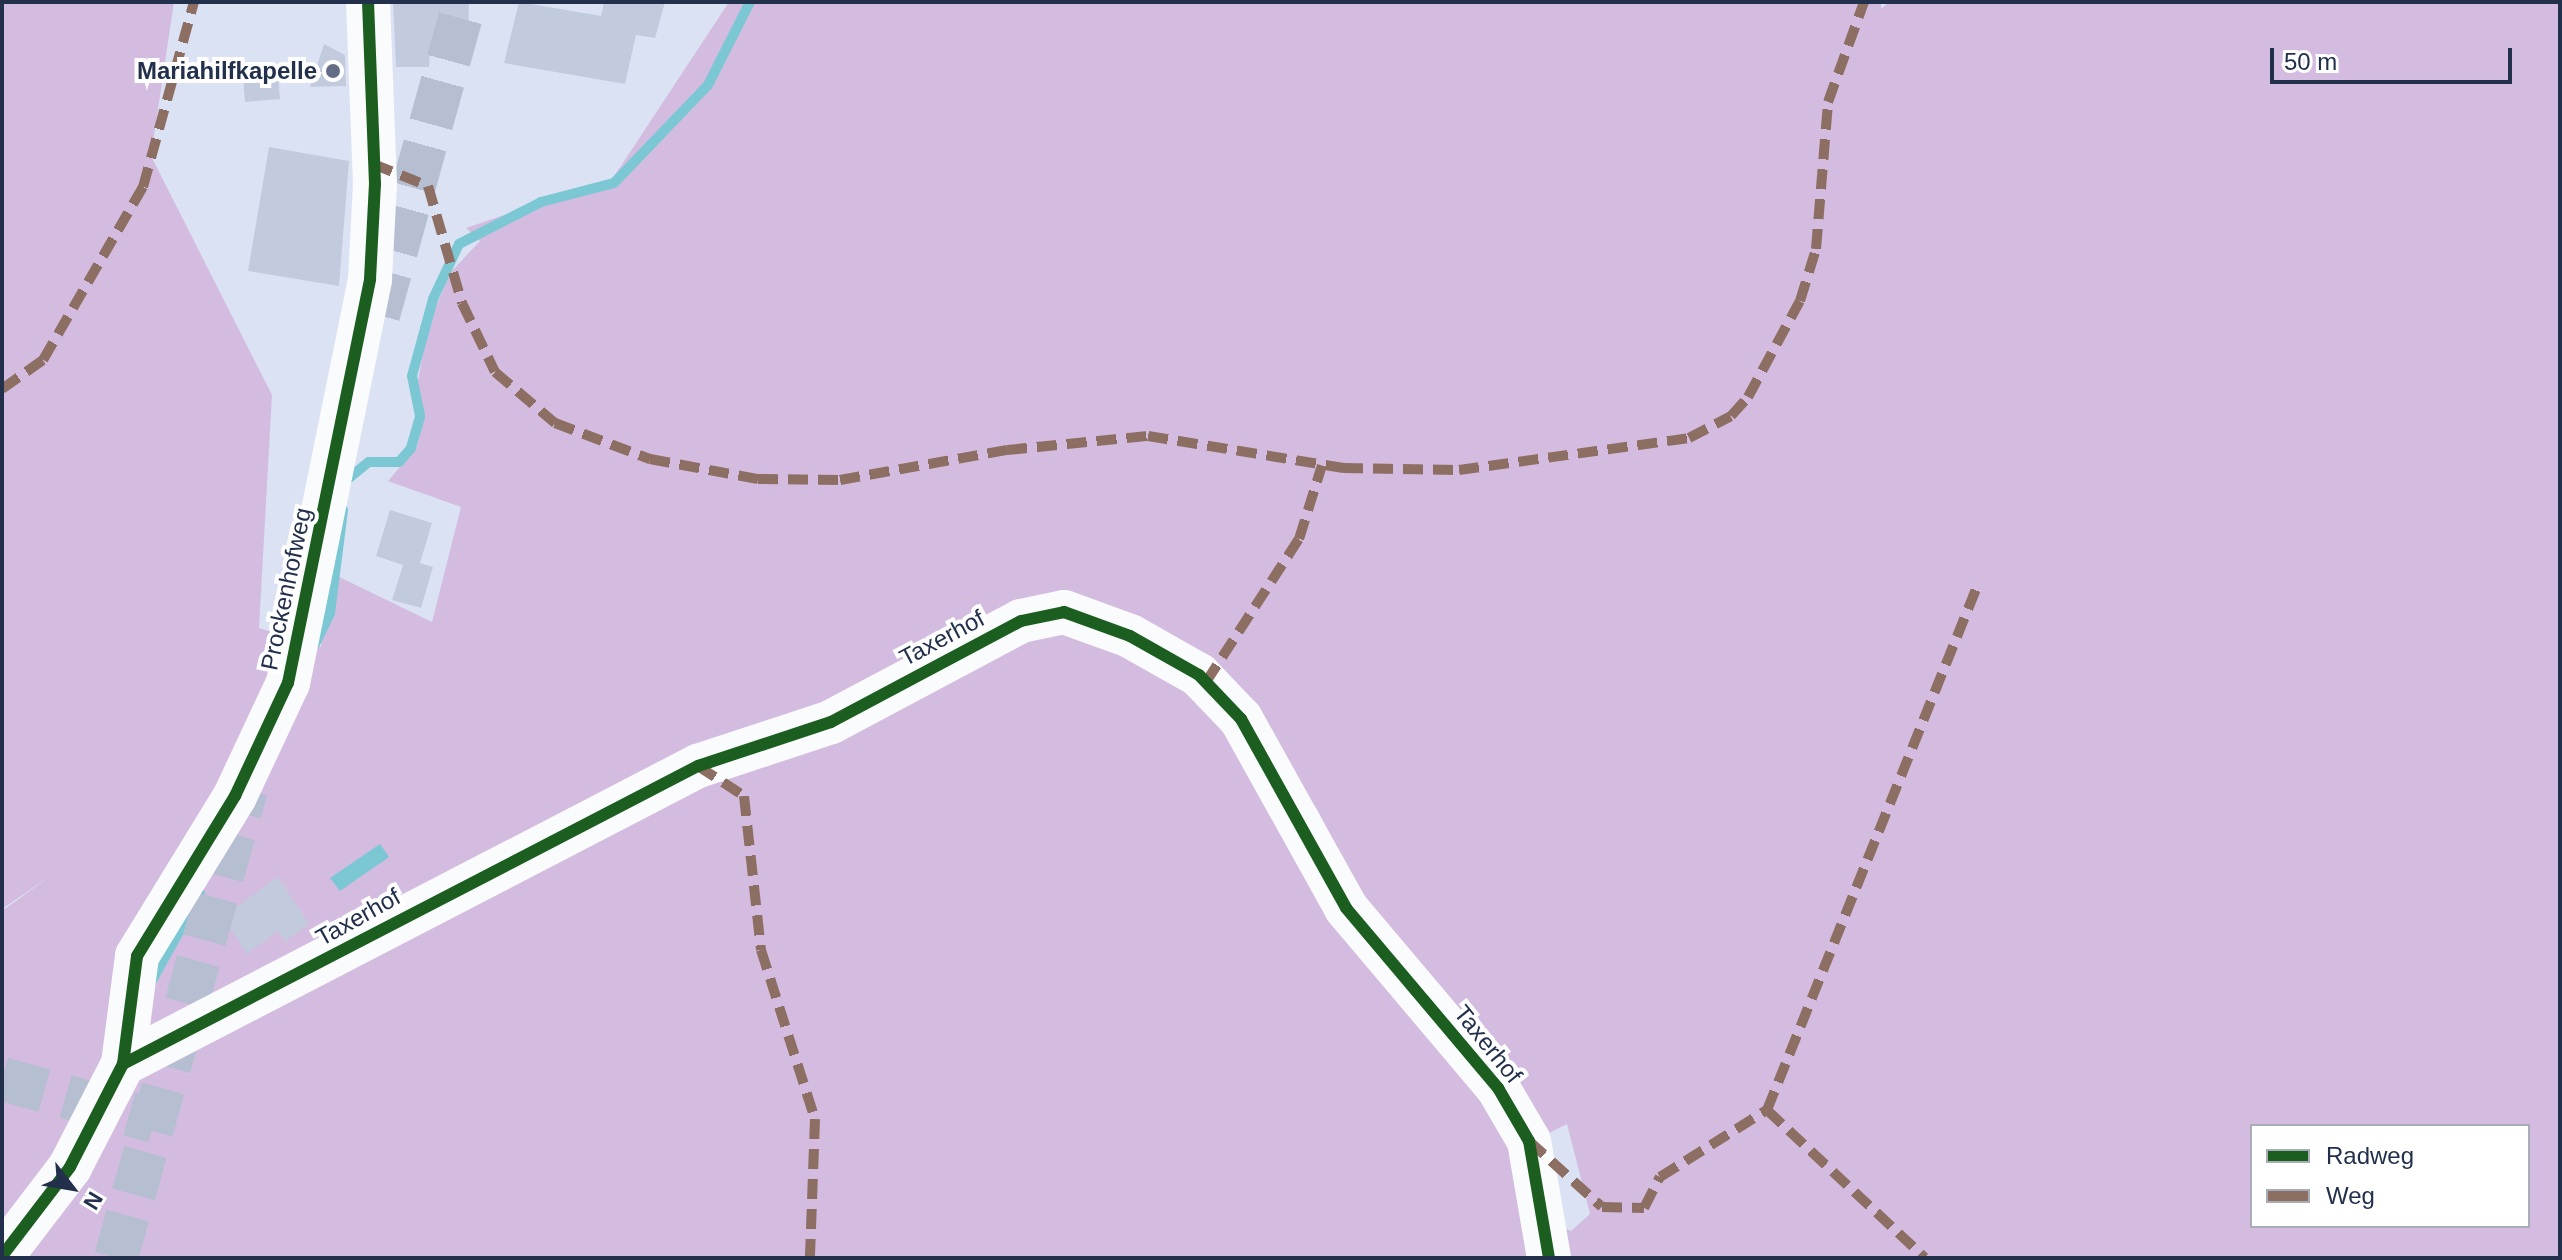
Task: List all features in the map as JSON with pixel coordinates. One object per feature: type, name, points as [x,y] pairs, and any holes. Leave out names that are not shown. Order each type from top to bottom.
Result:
[{"type":"street","name":"Prockenhofweg","points":[[2,1256],[70,1167],[123,1064],[126,1000],[137,956],[161,908],[257,756],[302,635],[370,279],[375,184],[368,2]]},
{"type":"street","name":"Taxerhof","points":[[123,1064],[698,766],[831,722],[1021,621],[1064,612],[1130,636],[1199,675],[1241,719],[1346,908],[1498,1088],[1529,1141],[1547,1239]]},
{"type":"shaded area","points":[[2,2],[174,2],[151,156],[272,395],[259,628],[321,647],[329,572],[432,622],[461,507],[388,481],[417,447],[423,421],[416,391],[429,322],[451,272],[480,241],[466,228],[613,178],[729,2],[1881,2],[1881,9],[1889,2],[2560,2],[2560,1258],[1555,1258],[1550,1221],[1571,1231],[1590,1214],[1567,1124],[1541,1137],[1389,954],[1317,809],[1214,675],[1364,958],[1455,1057],[1499,1120],[1532,1193],[1543,1258],[2,1258],[2,911],[53,874],[2,909]]},
{"type":"water","points":[[380,844],[389,857],[340,891],[330,878]]},
{"type":"building","points":[[393,2],[469,2],[468,52],[430,51],[429,67],[396,67]]},
{"type":"building","points":[[519,2],[601,16],[604,2],[665,2],[655,38],[636,35],[625,84],[504,63]]},
{"type":"building","name":"Mariahilfkapelle","points":[[324,44],[345,55],[346,86],[310,87]]},
{"type":"building","points":[[278,73],[280,99],[245,102],[243,76]]},
{"type":"building","points":[[269,147],[349,161],[339,286],[248,271]]},
{"type":"building","points":[[390,510],[432,523],[420,563],[433,567],[421,608],[392,600],[403,565],[376,556]]},
{"type":"building","points":[[278,877],[309,924],[285,941],[278,931],[247,954],[223,917]]},
{"type":"waterway","points":[[344,482],[369,462],[399,462],[411,448],[420,416],[412,376],[433,299],[459,244],[541,202],[614,183],[708,85],[750,2]]},
{"type":"waterway","points":[[315,644],[330,613],[343,510]]},
{"type":"waterway","points":[[151,982],[200,894]]},
{"type":"tunnel","points":[[378,315],[465,2]]},
{"type":"tunnel","points":[[116,1258],[246,790]]},
{"type":"tunnel","points":[[2,1079],[154,1121]]},
{"type":"marked path","points":[[2,389],[43,360],[143,187],[194,2]]},
{"type":"marked path","points":[[373,164],[428,186],[462,303],[495,372],[555,423],[650,459],[758,479],[840,480],[1007,450],[1148,436],[1343,468],[1459,470],[1689,438],[1731,416],[1748,397],[1800,301],[1816,249],[1828,102],[1864,2]]},
{"type":"marked path","points":[[1206,682],[1299,539],[1322,465]]},
{"type":"marked path","points":[[1529,1141],[1602,1207],[1644,1208],[1660,1177],[1767,1110],[1978,584]]},
{"type":"marked path","points":[[698,766],[744,796],[761,950],[815,1119],[810,1258]]},
{"type":"marked path","points":[[1767,1110],[1925,1258]]},
{"type":"cycle path","points":[[2,1256],[70,1167],[123,1064],[137,956],[235,796],[288,683],[370,279],[375,184],[368,2]]},
{"type":"cycle path","points":[[123,1064],[698,766],[831,722],[1021,621],[1064,612],[1130,636],[1199,675],[1241,719],[1346,908],[1498,1088],[1529,1141],[1549,1258]]},
{"type":"place","name":"Mariahilfkapelle","points":[[333,71]]}]
